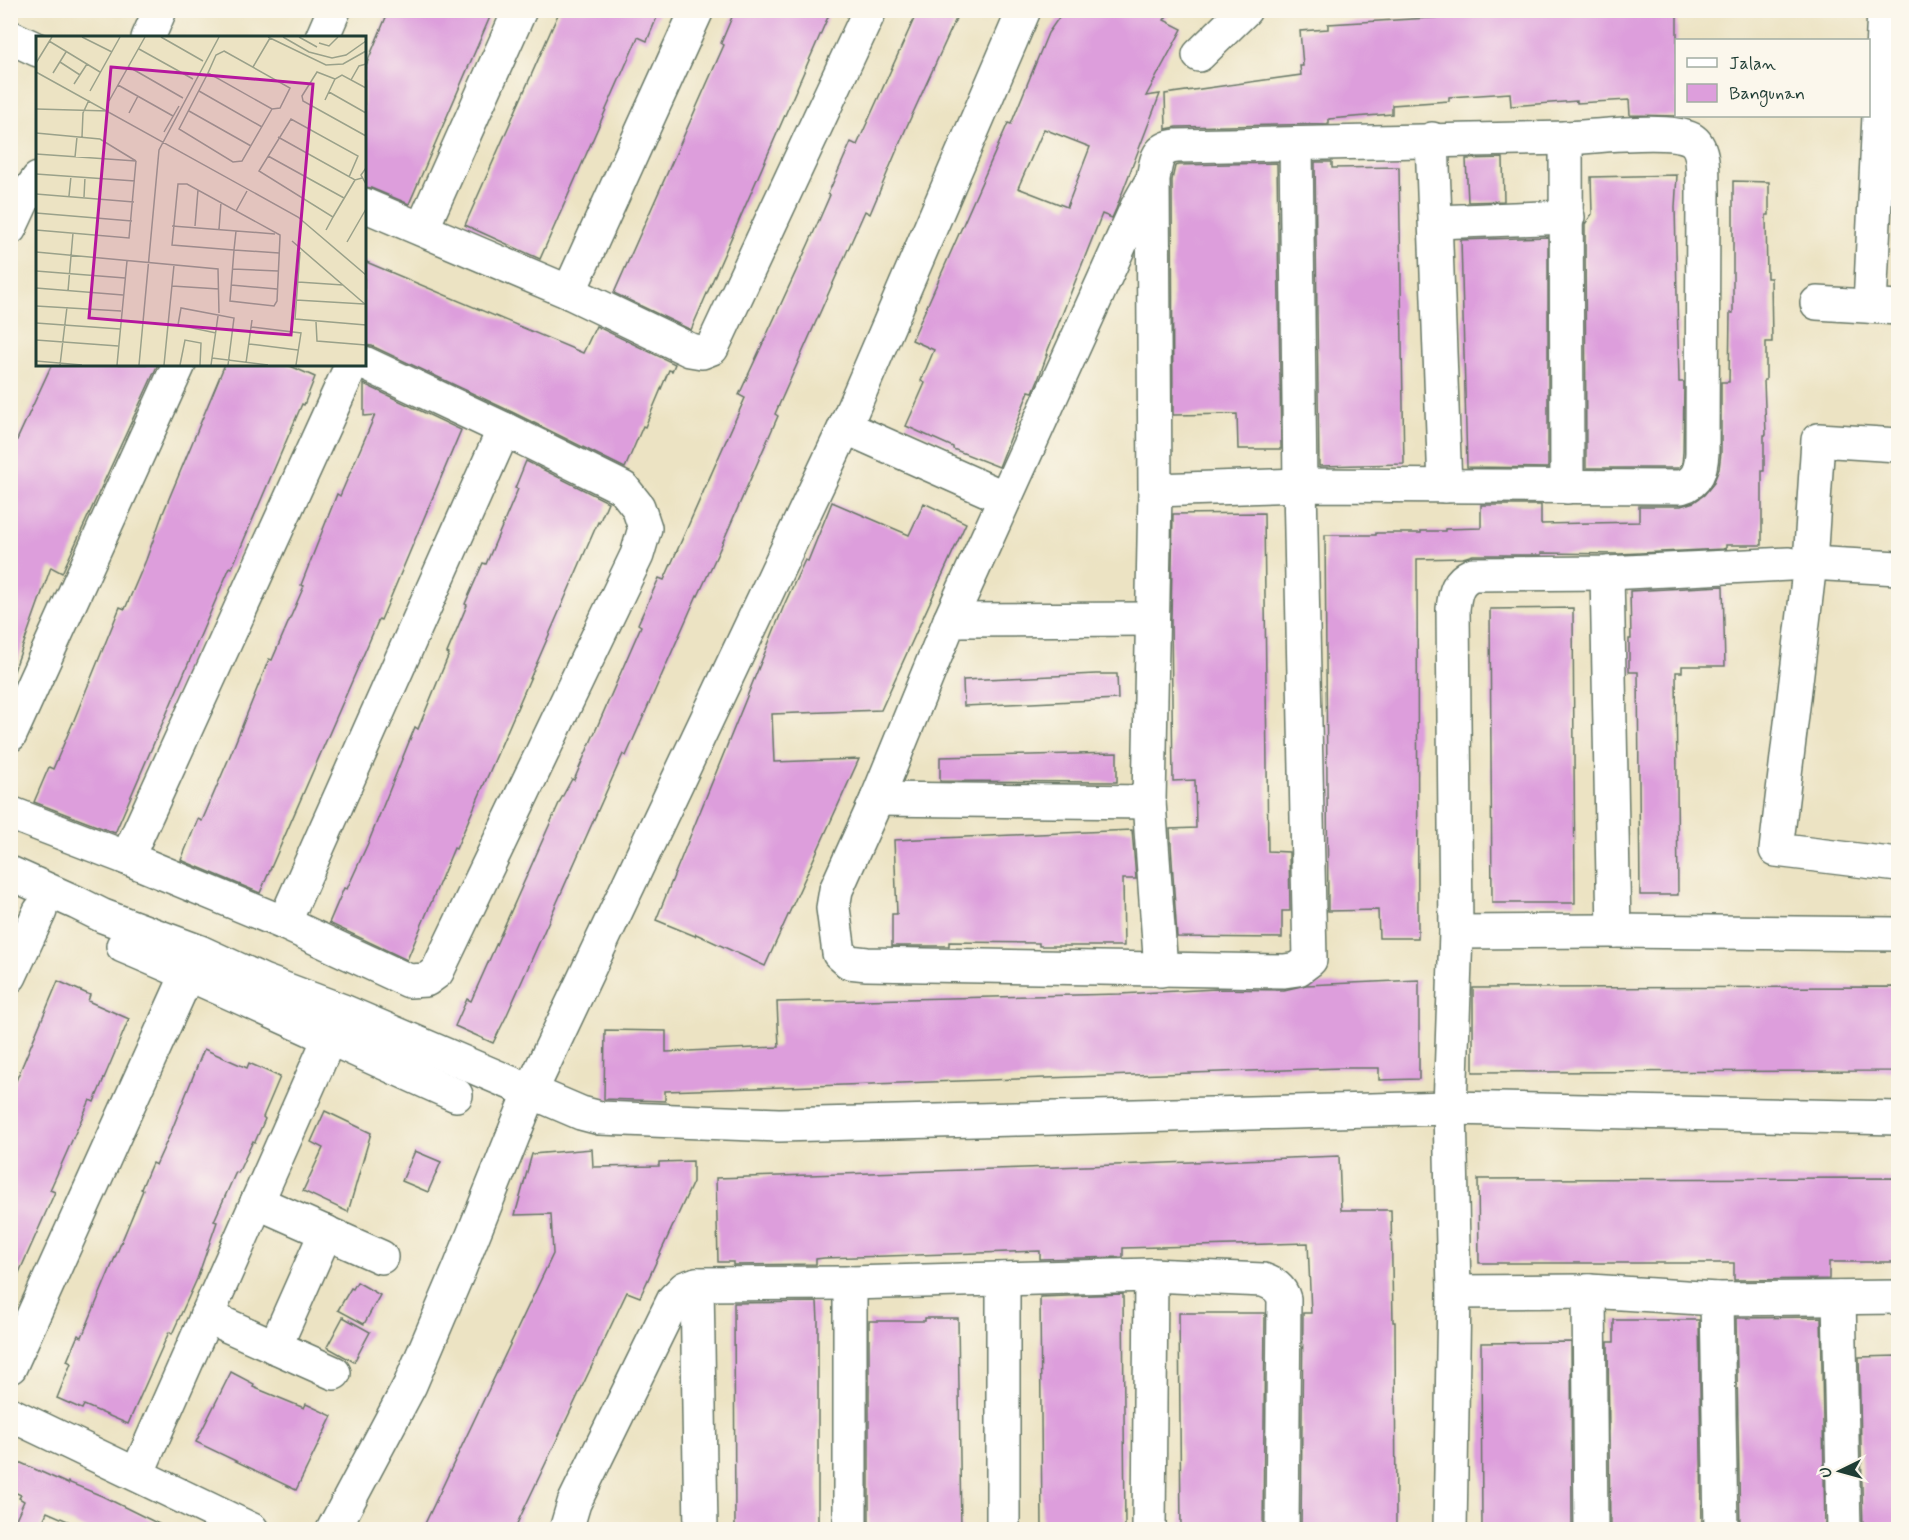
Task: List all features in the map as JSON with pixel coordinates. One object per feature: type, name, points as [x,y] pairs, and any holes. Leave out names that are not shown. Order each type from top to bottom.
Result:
[{"type":"street","points":[[149,36],[160,10]]},
{"type":"street","points":[[323,36],[334,10]]},
{"type":"street","points":[[422,229],[520,10]]},
{"type":"street","points":[[569,292],[697,10]]},
{"type":"street","points":[[366,206],[569,292],[690,350],[702,352],[712,348],[870,10]]},
{"type":"street","points":[[335,1528],[410,1384],[531,1091],[845,427],[1024,10]]},
{"type":"street","points":[[1199,55],[1245,10]]},
{"type":"street","points":[[1817,303],[1885,307],[1884,10]]},
{"type":"street","points":[[10,37],[36,49]]},
{"type":"street","points":[[1155,490],[1300,485],[1681,488],[1690,484],[1699,471],[1702,453],[1703,190],[1701,148],[1694,140],[1664,133],[1566,138],[1432,139],[1169,147],[1159,155],[1153,179],[1155,490],[1149,802],[1161,970]]},
{"type":"street","points":[[1566,138],[1567,487]]},
{"type":"street","points":[[1432,139],[1445,486]]},
{"type":"street","points":[[1153,179],[1137,207],[950,620],[877,799],[836,890],[833,908],[839,953],[849,962],[1284,971],[1298,969],[1310,960],[1300,485],[1296,144]]},
{"type":"street","points":[[10,228],[23,200],[36,182]]},
{"type":"street","points":[[1436,222],[1568,217]]},
{"type":"street","points":[[10,813],[127,858],[284,923],[409,981],[426,980],[437,972],[638,555],[645,528],[638,507],[623,488],[366,364]]},
{"type":"street","points":[[10,735],[178,366]]},
{"type":"street","points":[[127,858],[351,366]]},
{"type":"street","points":[[845,427],[1005,498]]},
{"type":"street","points":[[284,923],[504,429]]},
{"type":"street","points":[[1899,445],[1818,441],[1799,563],[1776,850],[1899,865]]},
{"type":"street","points":[[1450,1530],[1454,1292],[1450,1108],[1456,932],[1453,609],[1460,581],[1473,574],[1607,573],[1799,563],[1899,568]]},
{"type":"street","points":[[1607,573],[1614,930]]},
{"type":"street","points":[[950,620],[1152,619]]},
{"type":"street","points":[[877,799],[1149,802]]},
{"type":"street","points":[[10,873],[103,916],[200,952],[262,981],[343,1011],[581,1113],[600,1118],[779,1125],[1450,1108],[1899,1118]]},
{"type":"street","points":[[10,898],[188,974],[456,1095]]},
{"type":"street","points":[[10,976],[40,911]]},
{"type":"street","points":[[1456,932],[1614,930],[1899,934]]},
{"type":"street","points":[[10,1366],[188,974]]},
{"type":"street","points":[[137,1474],[329,1038]]},
{"type":"street","points":[[257,1202],[381,1257]]},
{"type":"street","points":[[275,1347],[326,1232]]},
{"type":"street","points":[[1149,1530],[1151,1275]]},
{"type":"street","points":[[566,1530],[574,1503],[674,1299],[685,1288],[698,1284],[850,1283],[1151,1275],[1263,1280],[1279,1288],[1282,1293],[1284,1299],[1282,1530]]},
{"type":"street","points":[[1003,1279],[1003,1530]]},
{"type":"street","points":[[850,1283],[850,1530]]},
{"type":"street","points":[[698,1284],[701,1530]]},
{"type":"street","points":[[1454,1292],[1589,1291],[1717,1299],[1899,1297]]},
{"type":"street","points":[[1589,1291],[1591,1530]]},
{"type":"street","points":[[1839,1298],[1844,1530]]},
{"type":"street","points":[[1717,1299],[1720,1530]]},
{"type":"street","points":[[206,1316],[334,1373]]},
{"type":"street","points":[[10,1414],[252,1530]]},
{"type":"building","points":[[389,10],[493,10],[409,204],[366,187],[366,65]]},
{"type":"building","points":[[560,10],[660,10],[647,41],[638,37],[540,259],[465,225]]},
{"type":"building","points":[[735,10],[831,10],[691,330],[614,293],[724,45],[721,43]]},
{"type":"building","points":[[918,10],[960,10],[870,214],[865,211],[775,414],[778,416],[718,553],[626,756],[623,754],[493,1043],[455,1026],[467,999],[471,1001],[560,801],[572,779],[574,780],[641,626],[638,624],[659,578],[664,580],[745,398],[739,395],[809,243],[851,142],[857,145]]},
{"type":"building","points":[[1064,10],[1171,10],[1164,20],[1182,29],[1146,96],[1160,94],[1116,209],[1112,218],[1102,214],[1038,380],[1033,392],[1029,391],[999,467],[953,449],[906,426],[925,383],[921,381],[934,350],[912,340],[1008,123],[1011,124],[1048,33]],"holes":[[[1044,129],[1090,147],[1067,207],[1018,188]]]},
{"type":"building","points":[[1496,10],[1677,10],[1675,116],[1630,115],[1629,100],[1511,106],[1510,93],[1449,97],[1449,101],[1392,105],[1392,114],[1329,119],[1329,124],[1166,129],[1165,94],[1301,75],[1300,66],[1303,66],[1300,31],[1328,29],[1328,24],[1496,14]]},
{"type":"building","points":[[1503,158],[1504,201],[1468,202],[1466,159]]},
{"type":"building","points":[[1315,162],[1332,162],[1332,168],[1399,167],[1404,464],[1319,466]]},
{"type":"building","points":[[1277,163],[1281,449],[1238,449],[1237,414],[1173,415],[1172,180],[1175,166],[1179,165]]},
{"type":"building","points":[[1677,175],[1675,207],[1679,382],[1684,382],[1682,464],[1678,468],[1586,468],[1585,224],[1592,214],[1591,177]]},
{"type":"building","points":[[1733,181],[1769,182],[1769,215],[1766,215],[1767,278],[1771,278],[1772,342],[1766,342],[1766,380],[1764,380],[1766,435],[1764,435],[1764,471],[1762,471],[1762,545],[1726,545],[1723,549],[1619,554],[1541,553],[1541,555],[1473,555],[1463,558],[1417,559],[1418,938],[1379,938],[1378,910],[1328,911],[1325,535],[1421,533],[1421,531],[1445,531],[1445,529],[1481,528],[1481,505],[1541,505],[1541,524],[1639,522],[1639,506],[1681,506],[1694,502],[1704,495],[1713,484],[1719,469],[1721,382],[1729,382],[1730,313],[1733,313]]},
{"type":"building","points":[[1548,237],[1548,468],[1467,467],[1461,240]]},
{"type":"building","points":[[366,262],[583,353],[596,326],[675,364],[672,371],[669,370],[625,468],[372,346],[366,345]]},
{"type":"building","points":[[51,366],[157,366],[62,573],[51,567],[14,671],[10,670],[10,455]]},
{"type":"building","points":[[224,366],[290,366],[315,377],[115,833],[34,802],[49,767],[53,769],[120,607],[125,609]]},
{"type":"building","points":[[364,384],[461,430],[381,620],[379,619],[260,893],[181,860],[198,819],[202,821],[269,659],[272,660],[304,586],[301,585],[337,494],[340,496],[375,415],[364,416]]},
{"type":"building","points":[[526,461],[608,502],[456,849],[454,848],[407,960],[329,923],[344,888],[347,889],[369,841],[415,727],[418,729],[449,654],[447,653],[467,605],[465,604],[483,563],[486,564],[518,489],[515,488]]},
{"type":"building","points":[[832,502],[909,535],[924,503],[966,523],[881,710],[772,714],[774,762],[859,759],[765,966],[696,934],[695,936],[656,920],[785,603],[805,560],[808,561]]},
{"type":"building","points":[[1264,513],[1268,851],[1289,852],[1290,911],[1282,911],[1282,938],[1177,937],[1170,829],[1196,828],[1195,780],[1173,781],[1171,620],[1173,514]]},
{"type":"building","points":[[1723,586],[1725,666],[1682,666],[1682,672],[1676,672],[1678,895],[1640,895],[1638,672],[1629,672],[1630,591]]},
{"type":"building","points":[[1573,608],[1575,903],[1492,903],[1490,609]]},
{"type":"building","points":[[1117,674],[1118,699],[964,706],[963,680]]},
{"type":"building","points":[[1117,753],[1117,782],[940,781],[940,757]]},
{"type":"building","points":[[1132,830],[1136,879],[1123,879],[1124,946],[1039,946],[1039,943],[949,942],[949,946],[892,946],[892,914],[897,914],[894,840]]},
{"type":"building","points":[[1419,980],[1419,1079],[1379,1080],[1379,1068],[1341,1068],[665,1091],[665,1101],[604,1099],[605,1030],[666,1031],[666,1052],[779,1047],[777,1002],[1120,994],[1216,989],[1284,990],[1306,985]]},
{"type":"building","points":[[58,981],[90,995],[88,1001],[129,1019],[94,1102],[90,1100],[50,1190],[55,1192],[10,1293],[10,1095]]},
{"type":"building","points":[[1899,987],[1899,1071],[1473,1072],[1473,988]]},
{"type":"building","points":[[204,1049],[247,1068],[249,1063],[280,1077],[255,1142],[253,1141],[238,1173],[236,1172],[214,1221],[217,1222],[197,1279],[172,1334],[169,1332],[128,1424],[84,1405],[82,1409],[57,1398],[71,1363],[67,1361],[78,1335],[82,1337],[152,1163],[156,1165]]},
{"type":"building","points":[[325,1111],[371,1133],[348,1212],[303,1191],[323,1148],[311,1142]]},
{"type":"building","points":[[592,1149],[593,1167],[659,1166],[659,1162],[693,1161],[693,1182],[640,1297],[627,1292],[514,1530],[422,1530],[553,1254],[551,1214],[515,1215],[532,1154]]},
{"type":"building","points":[[415,1151],[441,1162],[428,1192],[402,1181]]},
{"type":"building","points":[[1339,1156],[1341,1210],[1391,1210],[1393,1322],[1395,1322],[1396,1530],[1301,1530],[1303,1313],[1311,1313],[1308,1243],[1123,1248],[1123,1257],[1040,1259],[1040,1251],[824,1258],[816,1259],[816,1264],[733,1265],[733,1262],[718,1262],[716,1178]]},
{"type":"building","points":[[1899,1178],[1899,1262],[1829,1262],[1829,1279],[1734,1280],[1734,1263],[1479,1263],[1478,1179]]},
{"type":"building","points":[[357,1282],[380,1295],[364,1324],[338,1310]]},
{"type":"building","points":[[1123,1294],[1125,1530],[1042,1530],[1040,1297]]},
{"type":"building","points":[[817,1302],[818,1530],[735,1530],[734,1303]]},
{"type":"building","points":[[1179,1313],[1265,1313],[1263,1530],[1181,1530]]},
{"type":"building","points":[[343,1317],[370,1332],[354,1362],[327,1347]]},
{"type":"building","points":[[1821,1317],[1825,1530],[1740,1530],[1736,1318]]},
{"type":"building","points":[[925,1318],[958,1318],[961,1530],[869,1530],[869,1321],[925,1321]]},
{"type":"building","points":[[1614,1320],[1699,1320],[1702,1530],[1610,1529],[1608,1342],[1614,1342]]},
{"type":"building","points":[[1571,1342],[1572,1529],[1482,1530],[1481,1343]]},
{"type":"building","points":[[1899,1356],[1899,1530],[1863,1530],[1859,1357]]},
{"type":"building","points":[[231,1372],[254,1384],[253,1387],[304,1408],[306,1404],[332,1416],[296,1490],[196,1442]]},
{"type":"building","points":[[10,1458],[68,1484],[68,1482],[102,1496],[171,1530],[88,1530],[47,1512],[39,1530],[11,1530],[24,1501],[19,1498],[21,1495],[10,1490]]}]
